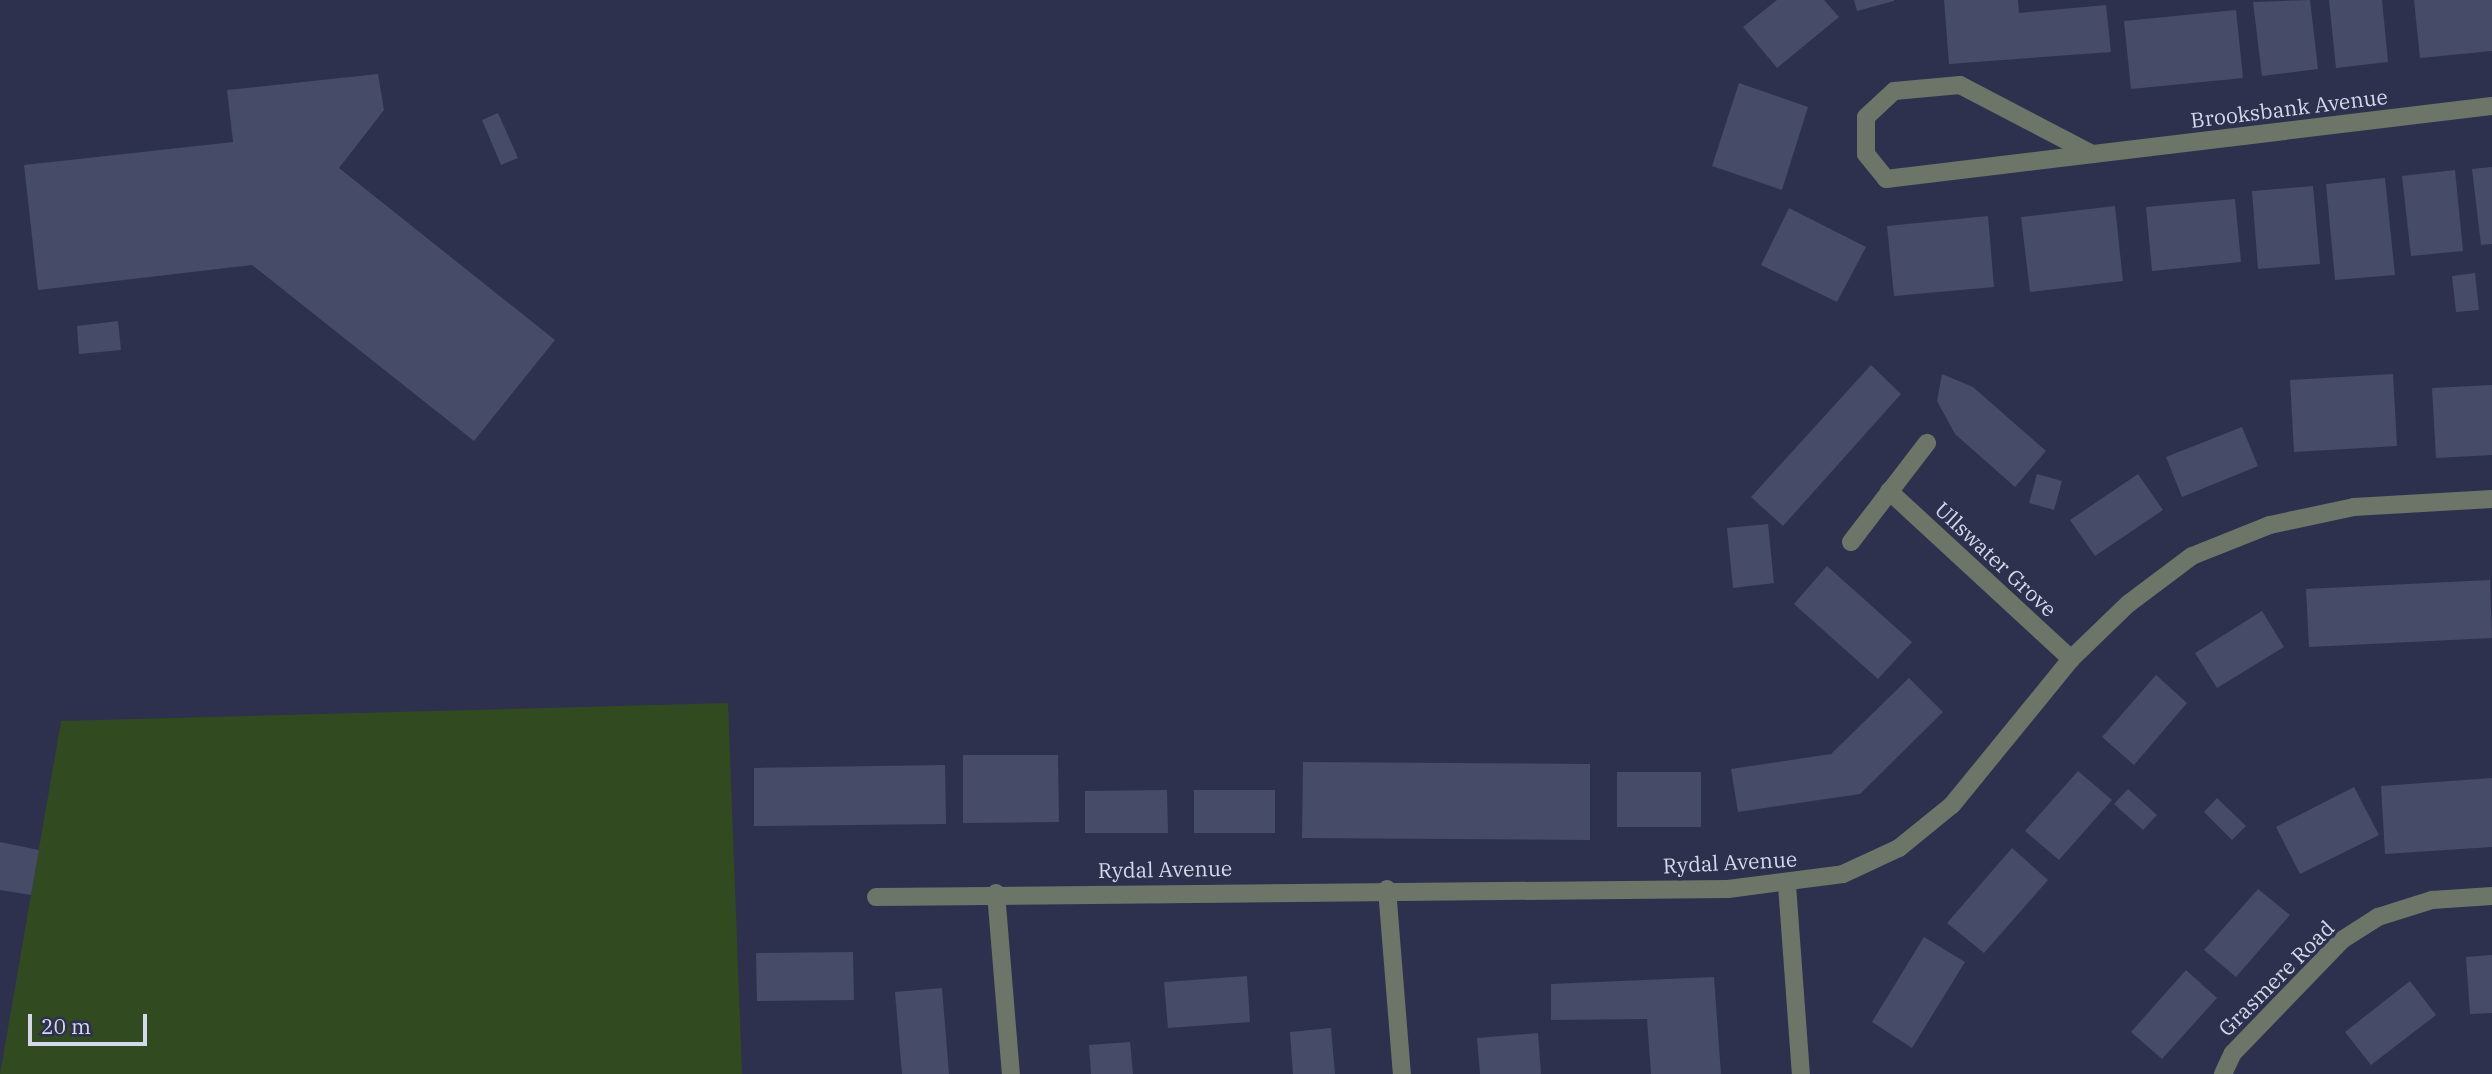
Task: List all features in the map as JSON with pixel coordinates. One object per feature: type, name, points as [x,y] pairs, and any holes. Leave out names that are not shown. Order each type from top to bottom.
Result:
[{"type":"street","name":"Brooksbank Avenue","points":[[2092,154],[1960,85],[1894,91],[1866,117],[1866,154],[1886,179],[2492,106]]},
{"type":"street","points":[[1851,542],[1927,443]]},
{"type":"street","name":"Ullswater Grove","points":[[1889,491],[2071,659]]},
{"type":"street","name":"Rydal Avenue","points":[[876,897],[996,893],[1387,889],[1728,889],[1787,885],[1843,873],[1899,848],[1952,805],[2071,659],[2128,604],[2192,556],[2270,525],[2354,507],[2492,499]]},
{"type":"street","points":[[1787,885],[1801,1074]]},
{"type":"street","points":[[1387,889],[1402,1074]]},
{"type":"street","points":[[996,893],[1011,1074]]},
{"type":"street","name":"Grasmere Road","points":[[2223,1074],[2233,1053],[2342,940],[2378,917],[2432,900],[2492,896]]},
{"type":"green space","points":[[728,703],[742,1074],[0,1074],[61,721]]},
{"type":"building","points":[[1777,0],[1824,0],[1839,17],[1777,68],[1743,27]]},
{"type":"building","points":[[1854,0],[1894,0],[1894,1],[1857,11]]},
{"type":"building","points":[[1944,0],[2018,0],[2019,13],[2106,5],[2111,52],[1949,64]]},
{"type":"building","points":[[2310,0],[2318,69],[2262,76],[2253,2]]},
{"type":"building","points":[[2329,0],[2382,0],[2388,62],[2336,68]]},
{"type":"building","points":[[2414,0],[2492,0],[2492,51],[2420,58]]},
{"type":"building","points":[[2236,10],[2243,78],[2131,89],[2124,21]]},
{"type":"building","points":[[378,74],[384,110],[339,168],[555,340],[474,441],[252,265],[38,290],[24,165],[233,142],[227,90]]},
{"type":"building","points":[[1739,83],[1808,107],[1782,190],[1712,166]]},
{"type":"building","points":[[498,113],[518,158],[501,165],[482,120]]},
{"type":"building","points":[[2492,167],[2492,244],[2481,245],[2472,169]]},
{"type":"building","points":[[2455,170],[2463,251],[2411,256],[2402,176]]},
{"type":"building","points":[[2385,178],[2395,275],[2335,280],[2326,184]]},
{"type":"building","points":[[2313,186],[2320,264],[2258,269],[2252,191]]},
{"type":"building","points":[[2235,199],[2241,262],[2152,271],[2146,207]]},
{"type":"building","points":[[2115,206],[2123,281],[2030,292],[2021,217]]},
{"type":"building","points":[[1789,208],[1866,247],[1837,302],[1761,265]]},
{"type":"building","points":[[1988,216],[1994,287],[1894,296],[1887,226]]},
{"type":"building","points":[[2475,273],[2479,310],[2456,312],[2452,276]]},
{"type":"building","points":[[118,321],[121,350],[79,354],[77,326]]},
{"type":"building","points":[[1871,365],[1901,394],[1783,526],[1751,497]]},
{"type":"building","points":[[1942,374],[1973,387],[2046,451],[2015,487],[1955,434],[1937,401]]},
{"type":"building","points":[[2393,374],[2397,446],[2294,452],[2290,380]]},
{"type":"building","points":[[2492,385],[2492,455],[2436,458],[2432,388]]},
{"type":"building","points":[[2242,427],[2258,466],[2182,497],[2166,457]]},
{"type":"building","points":[[2037,474],[2062,481],[2054,510],[2029,503]]},
{"type":"building","points":[[2138,474],[2163,510],[2095,556],[2070,520]]},
{"type":"building","points":[[1768,524],[1774,583],[1733,588],[1727,528]]},
{"type":"building","points":[[1827,566],[1912,642],[1878,679],[1794,604]]},
{"type":"building","points":[[2490,580],[2492,638],[2309,647],[2306,589]]},
{"type":"building","points":[[2262,611],[2284,647],[2217,688],[2195,653]]},
{"type":"building","points":[[2156,675],[2187,703],[2134,765],[2102,737]]},
{"type":"building","points":[[1909,678],[1943,712],[1860,794],[1738,812],[1731,769],[1831,754]]},
{"type":"building","points":[[963,755],[1058,755],[1059,822],[963,823]]},
{"type":"building","points":[[1303,762],[1590,764],[1590,840],[1302,838]]},
{"type":"building","points":[[945,765],[946,824],[754,826],[754,768]]},
{"type":"building","points":[[2078,771],[2112,800],[2059,860],[2025,831]]},
{"type":"building","points":[[1617,772],[1701,772],[1701,827],[1617,827]]},
{"type":"building","points":[[2492,778],[2492,847],[2385,854],[2381,786]]},
{"type":"building","points":[[2354,787],[2379,835],[2300,874],[2276,827]]},
{"type":"building","points":[[2128,789],[2157,815],[2143,830],[2114,804]]},
{"type":"building","points":[[1167,790],[1168,833],[1085,833],[1085,791]]},
{"type":"building","points":[[1194,790],[1275,790],[1275,833],[1194,833]]},
{"type":"building","points":[[2217,798],[2246,826],[2232,840],[2204,812]]},
{"type":"building","points":[[0,842],[39,850],[31,895],[0,890]]},
{"type":"building","points":[[2012,848],[2048,880],[1984,953],[1947,923]]},
{"type":"building","points":[[2258,889],[2290,915],[2236,977],[2204,950]]},
{"type":"building","points":[[1924,937],[1965,962],[1912,1048],[1872,1022]]},
{"type":"building","points":[[853,952],[854,1000],[757,1001],[756,953]]},
{"type":"building","points":[[2492,955],[2492,1013],[2470,1014],[2466,957]]},
{"type":"building","points":[[2186,970],[2217,998],[2162,1059],[2131,1032]]},
{"type":"building","points":[[1247,976],[1250,1022],[1168,1028],[1164,982]]},
{"type":"building","points":[[1714,977],[1721,1074],[1651,1074],[1647,1019],[1551,1020],[1551,984]]},
{"type":"building","points":[[2410,981],[2436,1015],[2371,1065],[2345,1032]]},
{"type":"building","points":[[942,988],[949,1074],[902,1074],[895,992]]},
{"type":"building","points":[[1331,1028],[1335,1074],[1293,1074],[1290,1032]]},
{"type":"building","points":[[1538,1033],[1541,1074],[1480,1074],[1477,1038]]},
{"type":"building","points":[[1130,1042],[1133,1074],[1091,1074],[1089,1045]]}]
